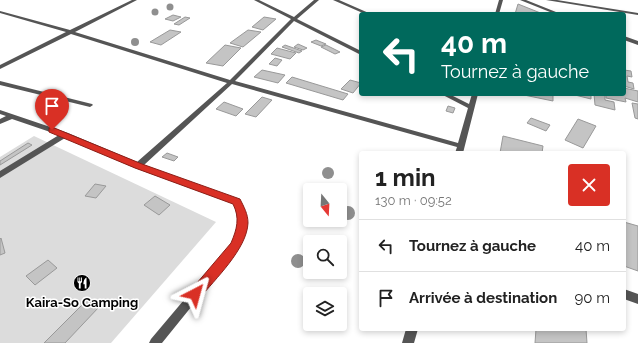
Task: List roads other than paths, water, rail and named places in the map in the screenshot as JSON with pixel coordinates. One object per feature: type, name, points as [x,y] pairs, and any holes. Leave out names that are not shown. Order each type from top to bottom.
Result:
[{"type":"street","points":[[0,67],[134,0]]},
{"type":"street","points":[[256,0],[359,52]]},
{"type":"street","points":[[138,166],[231,82],[293,20],[317,0]]},
{"type":"street","points":[[335,0],[364,12]]},
{"type":"street","points":[[498,12],[501,0]]},
{"type":"street","points":[[522,0],[554,12]]},
{"type":"street","points":[[548,0],[638,14]]},
{"type":"street","points":[[0,12],[460,149],[475,96]]},
{"type":"street","points":[[626,39],[638,43]]},
{"type":"street","points":[[0,83],[90,104]]},
{"type":"street","points":[[448,96],[472,108]]},
{"type":"street","points":[[0,112],[65,135],[138,166],[237,202],[242,211],[243,222],[241,234],[235,246],[155,343]]},
{"type":"street","points":[[0,122],[12,116]]},
{"type":"street","points":[[0,175],[65,135]]},
{"type":"street","points":[[626,295],[638,299]]},
{"type":"street","points":[[408,343],[411,331]]},
{"type":"place","name":"Kaira-So Camping","points":[[82,283]]}]
